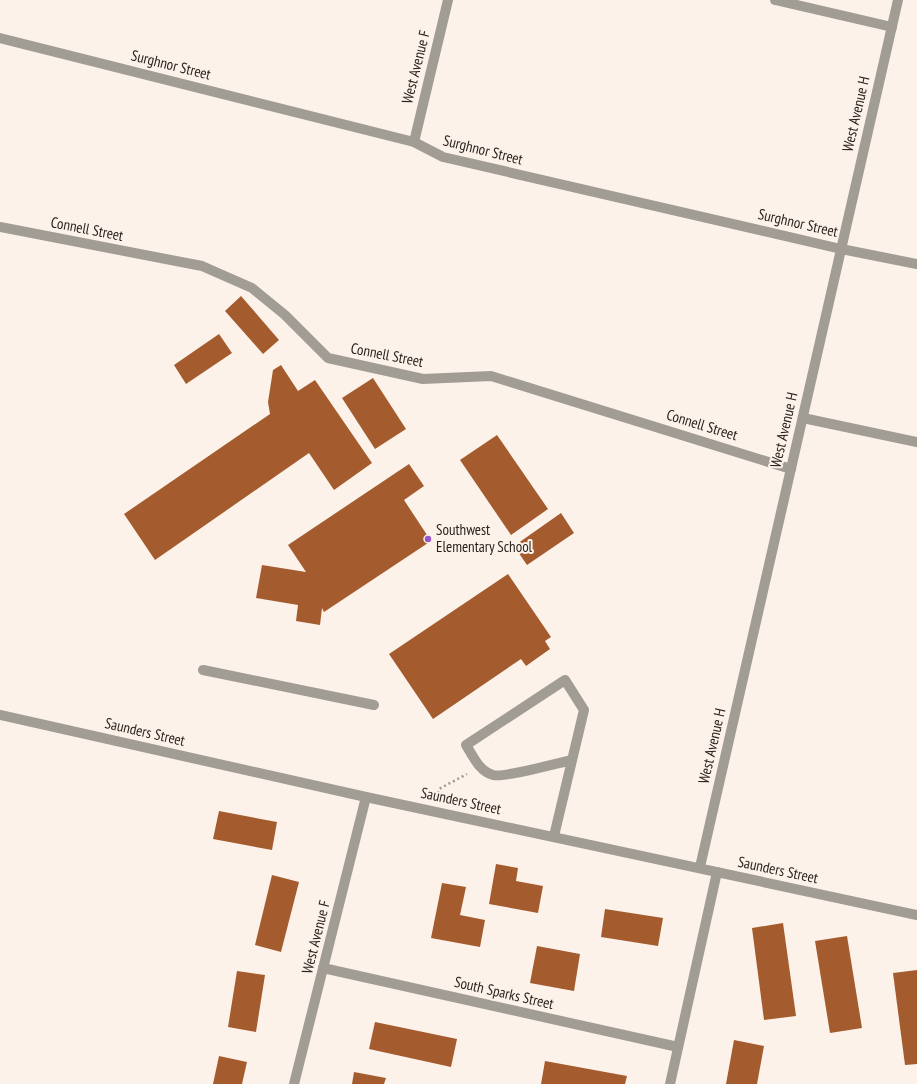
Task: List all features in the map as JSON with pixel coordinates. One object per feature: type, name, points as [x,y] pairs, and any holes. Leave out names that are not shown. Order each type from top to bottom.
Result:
[{"type":"street","name":"West Avenue F","points":[[414,142],[448,0]]},
{"type":"street","points":[[775,0],[892,27]]},
{"type":"street","name":"West Avenue H","points":[[700,867],[898,0]]},
{"type":"street","name":"Surghnor Street","points":[[0,38],[414,142],[443,158],[841,249],[917,264]]},
{"type":"street","name":"Connell Street","points":[[0,227],[202,266],[252,288],[285,314],[328,358],[423,378],[491,376],[791,468]]},
{"type":"street","points":[[802,418],[917,442]]},
{"type":"street","points":[[203,670],[374,706]]},
{"type":"street","points":[[554,836],[584,710],[565,680],[466,745],[479,766],[493,775],[507,774],[572,760]]},
{"type":"street","name":"Saunders Street","points":[[0,715],[366,797],[700,867],[717,872],[917,915]]},
{"type":"street","name":"West Avenue F","points":[[294,1084],[366,797]]},
{"type":"street","points":[[670,1084],[717,872]]},
{"type":"street","name":"South Sparks Street","points":[[323,968],[678,1047]]},
{"type":"path","points":[[434,811],[439,789],[479,766]]},
{"type":"building","points":[[241,296],[279,340],[263,354],[225,311]]},
{"type":"building","points":[[219,334],[232,353],[186,384],[174,365]]},
{"type":"building","points":[[281,365],[298,391],[315,380],[372,463],[334,490],[309,453],[155,560],[124,514],[270,414],[268,402],[273,370]]},
{"type":"building","points":[[373,378],[406,429],[375,449],[342,398]]},
{"type":"building","points":[[497,435],[548,509],[511,535],[460,460]]},
{"type":"building","points":[[409,464],[424,486],[404,500],[431,541],[324,612],[322,608],[320,625],[296,621],[298,605],[256,598],[262,565],[306,572],[288,545]]},
{"type":"building","points":[[561,513],[574,533],[527,565],[514,546]]},
{"type":"building","points":[[508,574],[551,637],[545,641],[550,649],[526,666],[521,659],[433,719],[389,654]]},
{"type":"building","points":[[219,811],[277,822],[272,850],[213,839]]},
{"type":"building","points":[[496,864],[518,868],[516,881],[543,886],[538,913],[489,904]]},
{"type":"building","points":[[272,875],[299,882],[281,952],[255,945]]},
{"type":"building","points":[[442,883],[466,887],[460,915],[485,920],[480,947],[431,938]]},
{"type":"building","points":[[605,909],[663,918],[658,946],[601,937]]},
{"type":"building","points":[[783,923],[796,1016],[764,1020],[752,928]]},
{"type":"building","points":[[847,936],[862,1028],[830,1033],[815,941]]},
{"type":"building","points":[[537,946],[580,954],[574,991],[530,983]]},
{"type":"building","points":[[917,970],[917,1064],[905,1065],[893,973]]},
{"type":"building","points":[[237,971],[265,975],[256,1032],[228,1027]]},
{"type":"building","points":[[375,1022],[457,1039],[451,1067],[369,1049]]},
{"type":"building","points":[[734,1040],[764,1046],[757,1084],[726,1084]]},
{"type":"building","points":[[219,1056],[247,1062],[242,1084],[213,1084]]},
{"type":"building","points":[[545,1061],[627,1076],[625,1084],[541,1084]]},
{"type":"building","points":[[354,1072],[386,1078],[384,1084],[352,1084]]},
{"type":"place","name":"Southwest Elementary School","points":[[428,539]]}]
